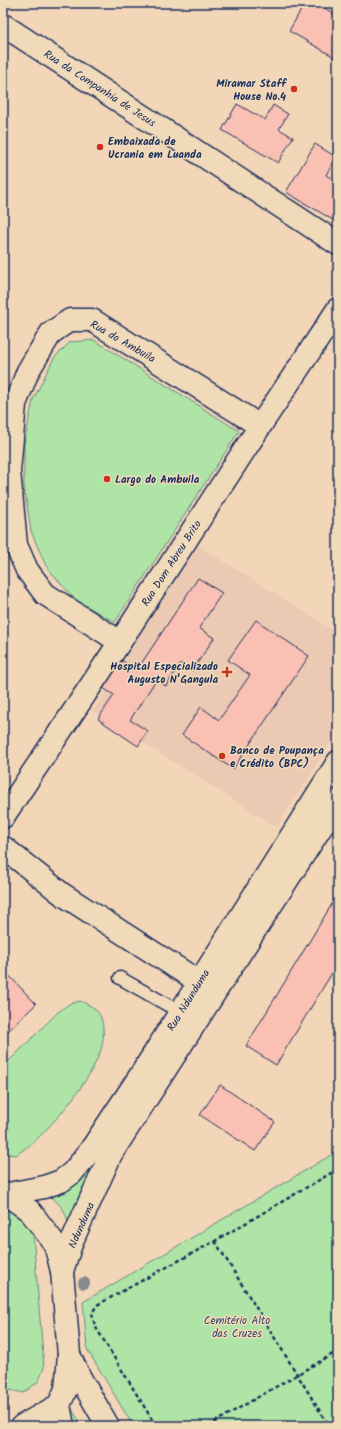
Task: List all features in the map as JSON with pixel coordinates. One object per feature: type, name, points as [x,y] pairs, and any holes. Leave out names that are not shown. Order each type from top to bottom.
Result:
[{"type":"street","name":"Rua da Companhia de Jesus","points":[[3,25],[338,244]]},
{"type":"street","name":"Rua Dom Abreu Brito","points":[[3,817],[120,642],[338,309]]},
{"type":"street","name":"Rua do Ambuila","points":[[120,642],[45,594],[27,570],[16,545],[9,471],[9,403],[51,334],[70,320],[92,320],[260,426]]},
{"type":"street","name":"Rua Ndunduma","points":[[3,1196],[44,1187],[61,1181],[72,1173],[90,1151],[338,762]]},
{"type":"street","name":"Rua Ndunduma","points":[[100,1179],[111,1154],[338,801]]},
{"type":"street","points":[[3,847],[62,894],[199,982]]},
{"type":"street","name":"Ndunduma","points":[[62,1271],[72,1241],[95,1193],[100,1179]]},
{"type":"street","points":[[3,1196],[13,1199],[30,1211],[55,1244],[62,1271],[69,1355],[66,1388],[61,1416],[22,1426]]},
{"type":"street","points":[[69,1355],[79,1376],[108,1426]]},
{"type":"lane","points":[[120,978],[180,1012]]},
{"type":"path","points":[[156,1426],[95,1326],[92,1313],[97,1305],[215,1241],[338,1169]]},
{"type":"path","points":[[215,1241],[329,1426]]},
{"type":"path","points":[[208,1426],[338,1351]]},
{"type":"shaded area","name":"Hospital Especializado Augusto N’Gangula","points":[[197,545],[338,633],[338,731],[277,827],[93,711]]},
{"type":"green space","points":[[94,340],[239,431],[115,622],[75,600],[46,566],[31,531],[24,486],[24,444],[33,400],[54,358],[70,342]]},
{"type":"green space","points":[[80,1001],[95,1009],[100,1015],[102,1023],[103,1043],[93,1068],[71,1101],[36,1140],[16,1155],[3,1152],[3,1067],[58,1012],[69,1004]]},
{"type":"green space","points":[[103,1147],[70,1230],[67,1217],[62,1208],[54,1200],[43,1193]]},
{"type":"green space","name":"Cemitério Alto das Cruzes","points":[[338,1151],[338,1426],[133,1426],[87,1349],[83,1302]]},
{"type":"green space","points":[[3,1204],[26,1219],[33,1234],[44,1368],[38,1382],[23,1393],[3,1387]]},
{"type":"green space","points":[[66,1399],[82,1426],[73,1426]]},
{"type":"building","points":[[305,3],[316,3],[338,16],[338,59],[289,31]]},
{"type":"building","points":[[237,104],[265,120],[273,105],[288,114],[279,129],[293,137],[278,163],[222,130]]},
{"type":"building","points":[[315,144],[336,157],[326,175],[336,181],[338,178],[338,223],[286,192]]},
{"type":"building","points":[[198,578],[222,593],[199,628],[214,638],[192,671],[181,663],[166,686],[156,680],[130,720],[148,731],[138,746],[98,719],[114,695],[103,688],[121,660],[137,670]]},
{"type":"building","points":[[256,620],[309,656],[233,769],[182,735],[201,707],[219,720],[250,675],[228,660]]},
{"type":"building","points":[[338,894],[338,963],[276,1065],[246,1046]]},
{"type":"building","points":[[3,969],[36,1004],[3,1036]]},
{"type":"building","points":[[220,1085],[275,1122],[255,1151],[200,1115]]},
{"type":"place","name":"Miramar Staff House No.4","points":[[294,89]]},
{"type":"place","name":"Embaixada de Ucrania em Luanda","points":[[100,147]]},
{"type":"place","name":"Largo do Ambuila","points":[[107,479]]},
{"type":"place","name":"Hospital Especializado Augusto N’Gangula","points":[[227,672]]},
{"type":"place","name":"Banco de Poupança e Crédito (BPC)","points":[[222,756]]}]
